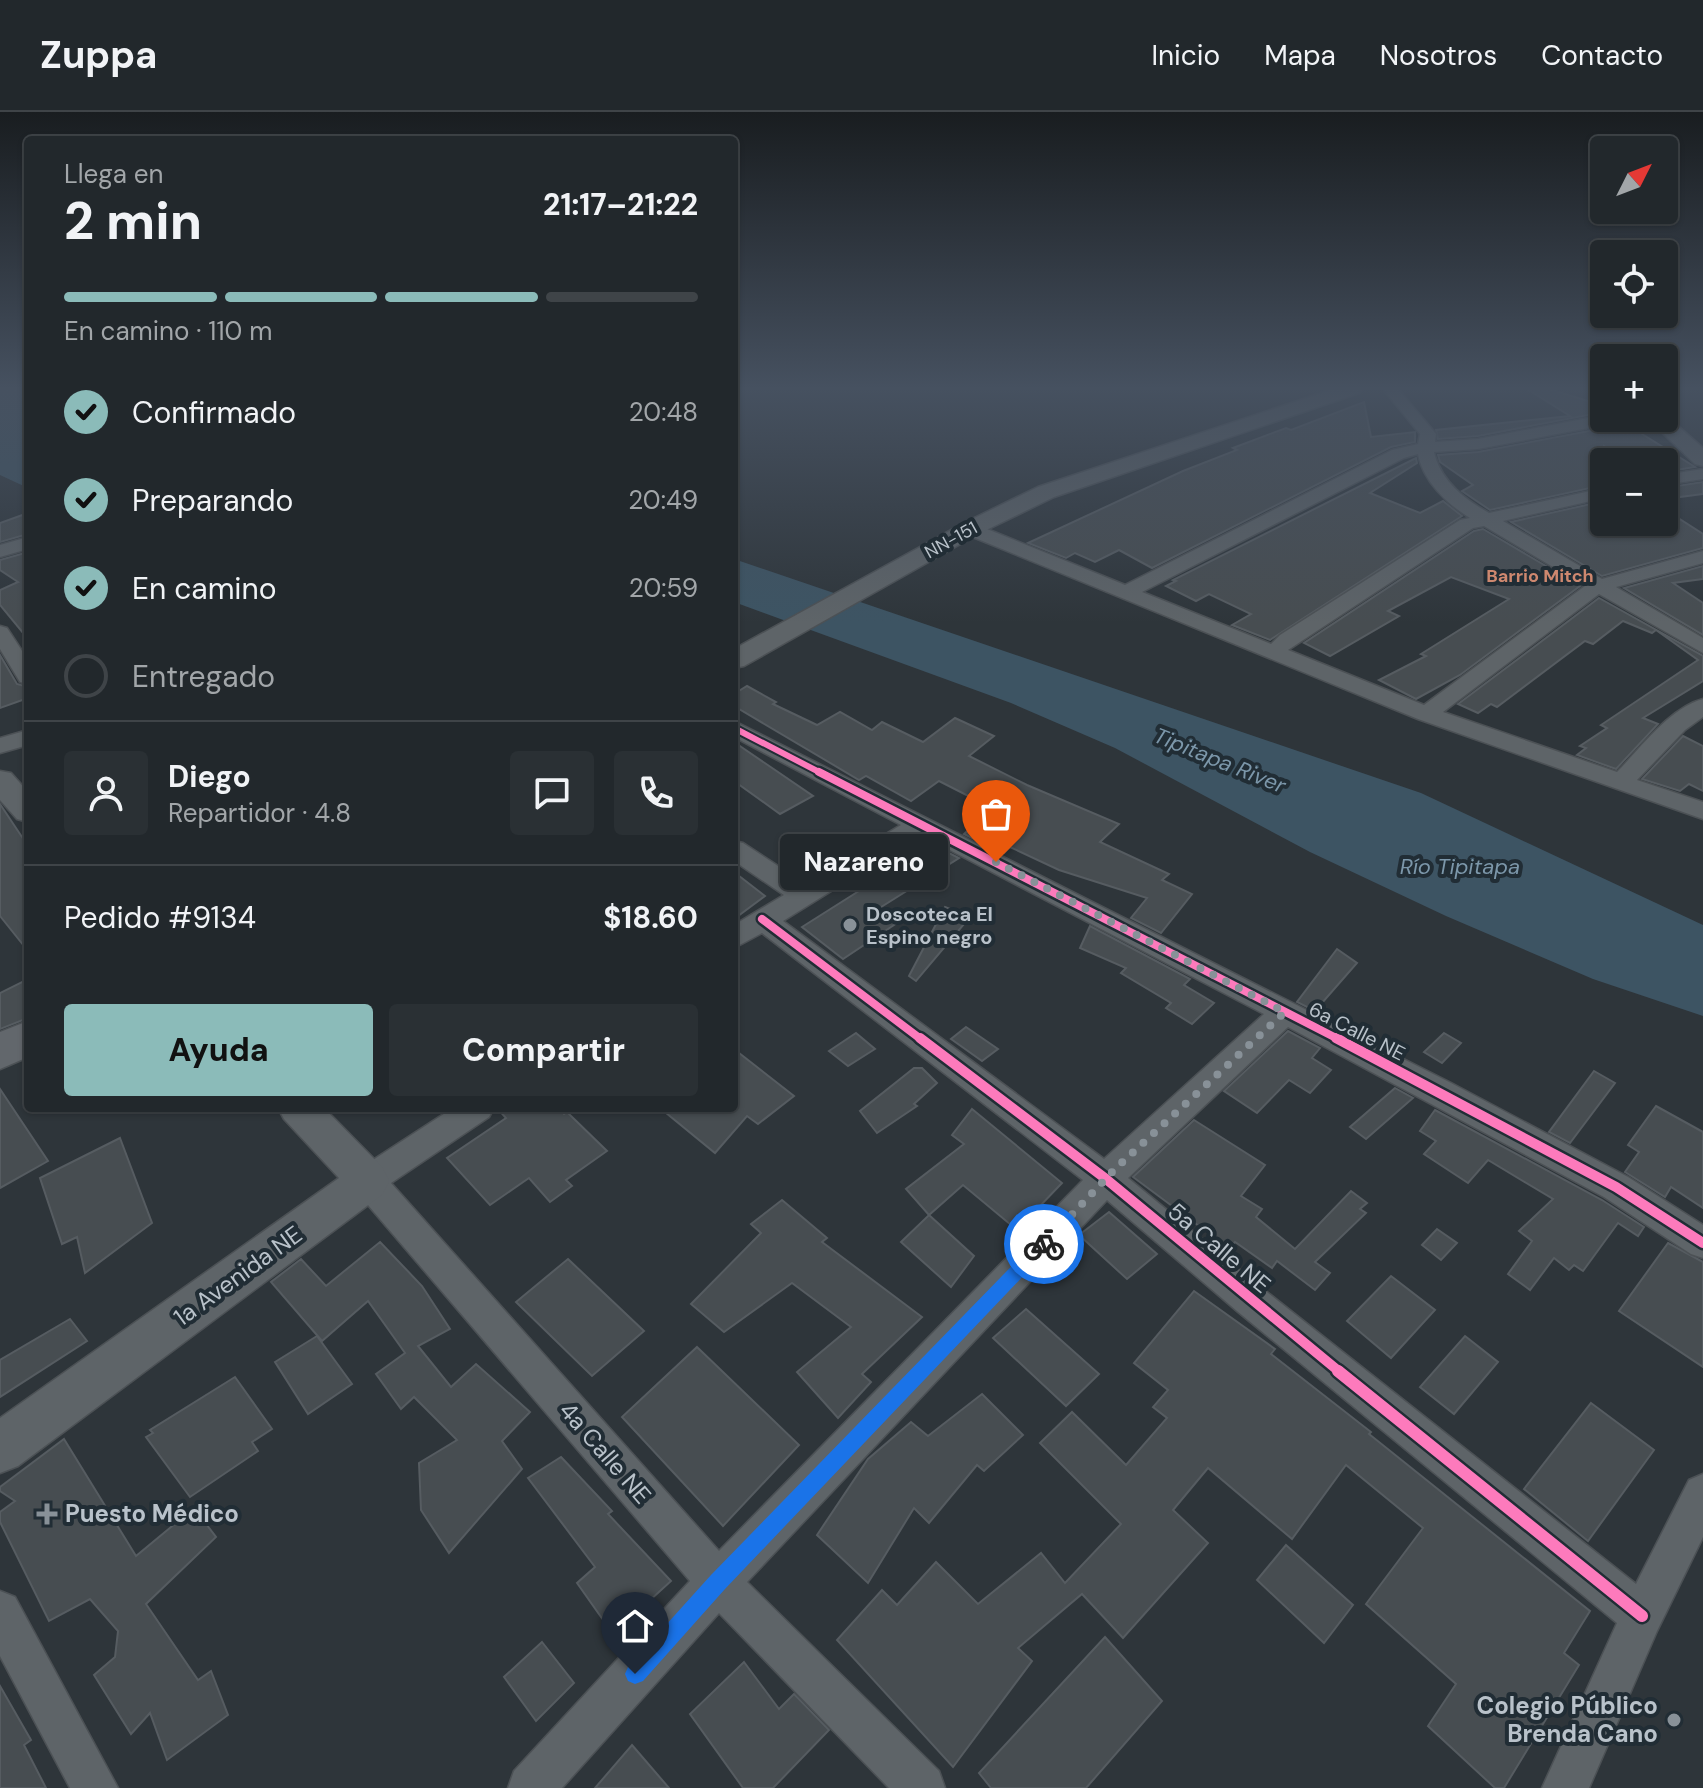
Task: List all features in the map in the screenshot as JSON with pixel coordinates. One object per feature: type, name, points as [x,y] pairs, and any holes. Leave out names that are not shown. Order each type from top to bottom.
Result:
[{"type":"main road","points":[[0,1052],[24,1039]]},
{"type":"street","name":"NN-151","points":[[738,658],[970,529],[1046,492],[1120,467]]},
{"type":"street","points":[[1128,591],[1372,467]]},
{"type":"street","points":[[1429,467],[1445,489],[1482,519],[1702,646]]},
{"type":"street","points":[[1678,478],[1703,474]]},
{"type":"street","points":[[1273,654],[1287,639],[1467,524],[1590,496]]},
{"type":"street","points":[[970,529],[1426,714],[1703,811]]},
{"type":"street","points":[[0,551],[24,544]]},
{"type":"street","points":[[1426,714],[1598,586],[1703,557]]},
{"type":"street","points":[[0,632],[24,671]]},
{"type":"street","points":[[1620,783],[1677,725],[1703,706]]},
{"type":"street","name":"6a Calle NE","points":[[738,730],[1585,1170],[1639,1200],[1703,1243]]},
{"type":"street","points":[[0,746],[24,738]]},
{"type":"street","points":[[0,780],[24,807]]},
{"type":"street","points":[[738,935],[921,824]]},
{"type":"street","points":[[738,852],[802,895]]},
{"type":"street","name":"5a Calle NE","points":[[762,919],[1106,1179],[1250,1300],[1642,1616]]},
{"type":"street","points":[[531,1788],[718,1582],[1106,1179],[1285,1012]]},
{"type":"street","name":"4a Calle NE","points":[[302,1112],[368,1181],[718,1582],[922,1788]]},
{"type":"street","name":"1a Avenida NE","points":[[0,1448],[368,1181],[472,1112]]},
{"type":"street","points":[[1565,1788],[1642,1616],[1703,1494]]},
{"type":"street","points":[[0,1612],[95,1788]]},
{"type":"water","points":[[0,467],[24,467],[24,486],[0,475]]},
{"type":"water","name":"Río Tipitapa","points":[[738,560],[1421,793],[1703,925],[1703,1016],[1593,979],[1446,916],[1310,852],[1115,748],[1011,703],[738,603]]},
{"type":"building","points":[[1193,467],[1351,467],[1152,568],[1119,550],[1095,562],[1075,553],[1066,558],[1028,543]]},
{"type":"building","points":[[1398,467],[1410,467],[1370,493],[1420,513],[1443,501],[1462,516],[1270,640],[1232,625],[1251,614],[1209,594],[1196,601],[1166,586],[1176,581],[1173,580]]},
{"type":"building","points":[[1447,467],[1590,467],[1590,488],[1490,510],[1462,491],[1473,485]]},
{"type":"building","points":[[1703,482],[1703,494],[1678,497],[1678,486]]},
{"type":"building","points":[[1590,504],[1590,536],[1678,536],[1678,518],[1703,534],[1703,548],[1602,576],[1511,522]]},
{"type":"building","points":[[24,514],[24,535],[0,542],[0,523]]},
{"type":"building","points":[[1483,529],[1580,586],[1460,675],[1416,699],[1379,680],[1426,656],[1421,654],[1509,599],[1451,577],[1388,611],[1399,616],[1330,656],[1304,643],[1474,531]]},
{"type":"building","points":[[24,553],[24,634],[0,605],[0,590],[18,582],[0,570],[0,560]]},
{"type":"building","points":[[1703,566],[1703,579],[1673,583],[1703,603],[1703,635],[1624,588]]},
{"type":"building","points":[[1599,598],[1703,656],[1703,681],[1643,718],[1658,724],[1616,769],[1577,755],[1586,748],[1580,746],[1607,728],[1601,725],[1698,660],[1656,630],[1652,633],[1623,621],[1593,644],[1585,641],[1497,707],[1491,704],[1478,713],[1458,704]]},
{"type":"building","points":[[0,655],[17,684],[24,686],[24,699],[0,708]]},
{"type":"building","points":[[747,686],[776,702],[773,704],[817,725],[840,712],[872,730],[882,722],[923,742],[955,718],[994,736],[969,756],[1027,785],[1119,824],[1100,842],[1169,874],[1162,880],[1192,894],[1161,933],[1131,918],[1147,898],[1059,870],[1010,847],[1004,853],[998,851],[964,834],[992,808],[939,781],[911,801],[866,776],[859,780],[738,708],[738,692]]},
{"type":"building","points":[[1683,736],[1703,746],[1703,791],[1689,784],[1680,791],[1642,779]]},
{"type":"building","points":[[738,745],[813,796],[780,814],[738,784]]},
{"type":"building","points":[[0,804],[24,840],[24,946],[0,916]]},
{"type":"building","points":[[923,848],[939,856],[945,851],[959,858],[878,909],[897,923],[843,959],[802,927],[862,889],[854,884],[879,865],[897,855],[907,862]]},
{"type":"building","points":[[738,875],[765,896],[738,916]]},
{"type":"building","points":[[945,907],[970,917],[916,981],[909,976]]},
{"type":"building","points":[[1090,926],[1190,979],[1184,985],[1214,1003],[1192,1024],[1166,1008],[1171,1003],[1121,973],[1126,968],[1080,948]]},
{"type":"building","points":[[1337,949],[1357,963],[1315,1011],[1297,1002]]},
{"type":"building","points":[[24,981],[24,1020],[0,1029],[0,993]]},
{"type":"building","points":[[966,1027],[998,1049],[982,1061],[951,1039]]},
{"type":"building","points":[[1288,1031],[1320,1048],[1312,1058],[1331,1070],[1310,1093],[1289,1080],[1257,1113],[1224,1091]]},
{"type":"building","points":[[856,1033],[875,1049],[848,1066],[829,1051]]},
{"type":"building","points":[[1444,1033],[1461,1043],[1442,1063],[1424,1052]]},
{"type":"building","points":[[738,1052],[794,1096],[758,1124],[747,1116],[715,1153],[665,1112],[738,1112]]},
{"type":"building","points":[[914,1068],[922,1068],[937,1083],[914,1104],[917,1106],[877,1133],[860,1111]]},
{"type":"building","points":[[1594,1071],[1615,1083],[1570,1143],[1549,1132]]},
{"type":"building","points":[[1395,1088],[1413,1098],[1366,1139],[1350,1127]]},
{"type":"building","points":[[0,1089],[48,1161],[0,1188]]},
{"type":"building","points":[[1656,1106],[1703,1132],[1703,1208],[1671,1187],[1665,1197],[1625,1172],[1639,1152],[1628,1145]]},
{"type":"building","points":[[972,1109],[1062,1183],[1017,1230],[963,1185],[929,1215],[906,1189],[964,1144],[952,1135]]},
{"type":"building","points":[[1435,1110],[1602,1200],[1644,1227],[1638,1236],[1618,1223],[1583,1271],[1574,1265],[1569,1270],[1554,1258],[1530,1290],[1508,1274],[1532,1241],[1519,1231],[1553,1199],[1488,1160],[1468,1183],[1424,1154],[1436,1141],[1420,1131]]},
{"type":"building","points":[[501,1112],[567,1112],[607,1151],[566,1180],[572,1186],[550,1202],[529,1178],[490,1205],[447,1158],[506,1118]]},
{"type":"building","points":[[1194,1120],[1265,1165],[1241,1196],[1262,1209],[1256,1217],[1295,1249],[1351,1191],[1367,1203],[1360,1209],[1366,1213],[1315,1262],[1330,1273],[1315,1290],[1277,1261],[1272,1268],[1235,1242],[1230,1249],[1133,1177]]},
{"type":"building","points":[[120,1138],[152,1223],[85,1273],[77,1237],[62,1244],[40,1178]]},
{"type":"building","points":[[782,1200],[827,1238],[822,1242],[922,1317],[862,1374],[871,1382],[838,1418],[797,1372],[851,1327],[792,1283],[724,1332],[691,1304],[761,1233],[751,1224]]},
{"type":"building","points":[[1109,1212],[1157,1254],[1127,1279],[1079,1235]]},
{"type":"building","points":[[929,1215],[974,1256],[951,1287],[901,1242]]},
{"type":"building","points":[[1437,1229],[1457,1243],[1441,1260],[1422,1245]]},
{"type":"building","points":[[380,1242],[422,1286],[450,1329],[418,1346],[451,1387],[476,1364],[530,1412],[502,1441],[522,1469],[449,1553],[421,1510],[419,1463],[457,1440],[414,1397],[401,1409],[376,1374],[405,1353],[368,1301],[322,1341],[271,1282],[301,1259],[326,1286]]},
{"type":"building","points":[[1668,1243],[1703,1262],[1703,1367],[1619,1311]]},
{"type":"building","points":[[568,1259],[644,1331],[592,1376],[516,1302]]},
{"type":"building","points":[[1391,1276],[1435,1310],[1391,1358],[1347,1321]]},
{"type":"building","points":[[1194,1291],[1275,1349],[1271,1354],[1590,1611],[1564,1653],[1579,1665],[1504,1788],[1495,1788],[1428,1726],[1456,1684],[1366,1604],[1423,1528],[1346,1465],[1292,1539],[1208,1468],[1173,1510],[1208,1543],[1123,1638],[1082,1594],[1018,1648],[1032,1661],[953,1767],[837,1640],[882,1590],[897,1605],[936,1562],[978,1604],[1041,1553],[1065,1583],[1121,1524],[1040,1443],[1072,1412],[1126,1465],[1167,1418],[1153,1407],[1168,1390],[1134,1363]]},
{"type":"building","points":[[1026,1309],[1099,1374],[1066,1406],[993,1338]]},
{"type":"building","points":[[70,1319],[87,1341],[0,1397],[0,1360]]},
{"type":"building","points":[[317,1336],[352,1384],[308,1414],[275,1362]]},
{"type":"building","points":[[1465,1336],[1498,1362],[1454,1414],[1420,1387]]},
{"type":"building","points":[[697,1347],[799,1445],[723,1526],[622,1417]]},
{"type":"building","points":[[235,1377],[272,1429],[252,1442],[258,1451],[190,1497],[146,1437],[153,1433],[150,1430]]},
{"type":"building","points":[[982,1394],[1023,1435],[984,1471],[977,1465],[929,1523],[914,1508],[868,1583],[817,1535],[868,1459],[911,1422],[928,1436]]},
{"type":"building","points":[[1591,1403],[1654,1450],[1588,1541],[1524,1489]]},
{"type":"building","points":[[64,1439],[136,1556],[194,1508],[216,1537],[146,1604],[198,1680],[211,1671],[228,1715],[167,1760],[150,1713],[131,1734],[94,1675],[115,1657],[118,1631],[90,1599],[49,1621],[0,1522],[0,1512],[15,1501],[0,1491],[0,1487]]},
{"type":"building","points":[[561,1457],[612,1511],[608,1514],[671,1581],[613,1634],[577,1583],[595,1567],[528,1478]]},
{"type":"building","points":[[1286,1545],[1353,1605],[1324,1643],[1257,1580]]},
{"type":"building","points":[[1105,1637],[1162,1701],[1086,1788],[991,1788],[979,1773]]},
{"type":"building","points":[[542,1642],[574,1683],[536,1721],[504,1677]]},
{"type":"building","points":[[744,1662],[779,1709],[794,1694],[829,1730],[773,1788],[743,1788],[690,1714]]},
{"type":"building","points":[[0,1686],[31,1740],[24,1745],[46,1788],[0,1788]]},
{"type":"building","points":[[632,1745],[669,1788],[595,1788]]},
{"type":"cycle path","points":[[738,730],[1440,1092],[1616,1187],[1703,1243]]},
{"type":"cycle path","points":[[762,919],[1106,1179],[1250,1300],[1642,1616]]},
{"type":"way so far","points":[[996,862],[1285,1012],[1115,1169],[1044,1244]]},
{"type":"place","name":"Nazareno","points":[[996,862]]},
{"type":"place","name":"Doscoteca El Espino negro","points":[[850,925]]},
{"type":"place","name":"Puesto Médico","points":[[47,1514]]},
{"type":"place","name":"Colegio Público Brenda Cano","points":[[1674,1720]]},
{"type":"district","name":"Barrio Mitch","points":[[1540,576]]},
{"type":"route","points":[[635,1674],[718,1582],[1044,1244]]},
{"type":"water label","name":"Tipitapa River","points":[[1220,760]]}]
